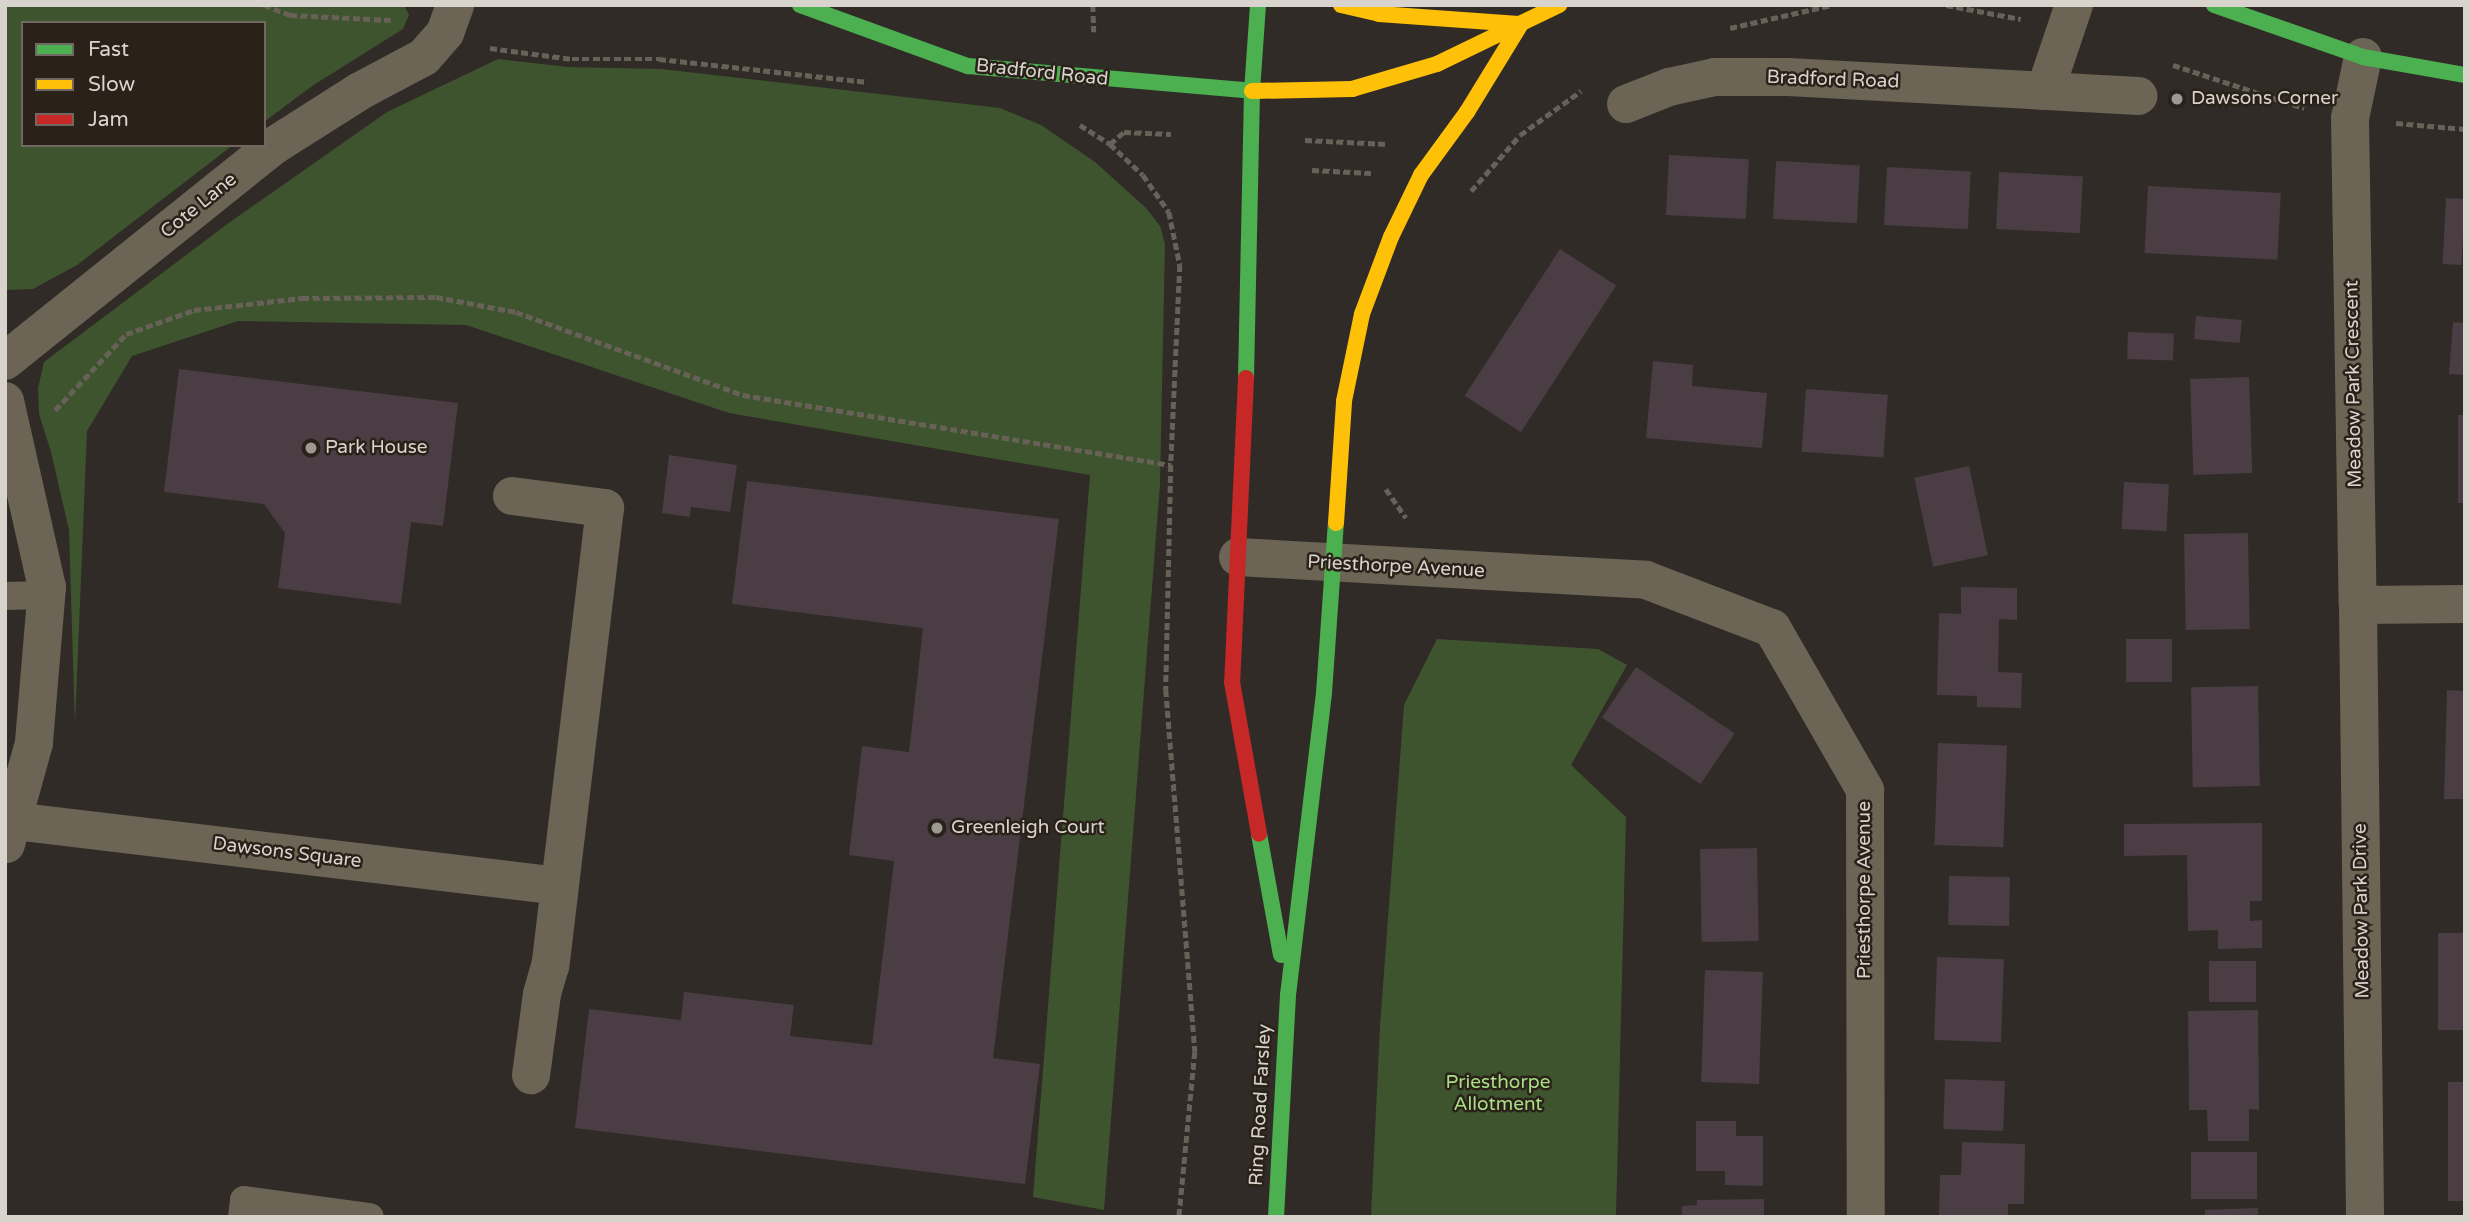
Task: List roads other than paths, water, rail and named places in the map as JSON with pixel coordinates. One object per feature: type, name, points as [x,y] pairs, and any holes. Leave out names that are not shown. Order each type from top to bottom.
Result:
[{"type":"main road","name":"Bradford Road","points":[[800,5],[968,65],[1252,91],[1352,89],[1437,64],[1559,5]]},
{"type":"main road","points":[[1258,5],[1252,91],[1247,366],[1231,682],[1288,995]]},
{"type":"main road","points":[[1288,995],[1324,693],[1344,401],[1362,314],[1391,237],[1421,175],[1467,112],[1521,24],[1379,14],[1341,5]]},
{"type":"main road","points":[[2214,5],[2363,57],[2423,71],[2465,75]]},
{"type":"main road","name":"Ring Road Farsley","points":[[1276,1217],[1288,995]]},
{"type":"street","points":[[2045,91],[2074,5]]},
{"type":"street","name":"Cote Lane","points":[[5,361],[275,145],[360,92],[424,57],[450,19]]},
{"type":"street","name":"Meadow Park Crescent","points":[[2358,605],[2350,118],[2363,57]]},
{"type":"street","name":"Bradford Road","points":[[1626,104],[1669,88],[1715,77],[1788,77],[2138,96]]},
{"type":"street","points":[[5,401],[47,587],[34,743],[10,834]]},
{"type":"street","points":[[512,496],[605,508],[550,966],[542,994],[531,1074]]},
{"type":"street","name":"Priesthorpe Avenue","points":[[1238,557],[1646,580],[1772,628],[1865,790],[1866,1217]]},
{"type":"street","points":[[2358,605],[2465,604]]},
{"type":"street","name":"Meadow Park Drive","points":[[2358,605],[2365,1217]]},
{"type":"street","name":"Dawsons Square","points":[[10,834],[559,886]]},
{"type":"lane","points":[[5,596],[46,595]]},
{"type":"lane","points":[[242,1217],[244,1200],[370,1217]]},
{"type":"place","name":"Dawsons Corner","points":[[2177,99]]},
{"type":"place","name":"Park House","points":[[311,448]]},
{"type":"place","name":"Greenleigh Court","points":[[937,828]]},
{"type":"park label","name":"Priesthorpe Allotment","points":[[1498,1094]]}]
